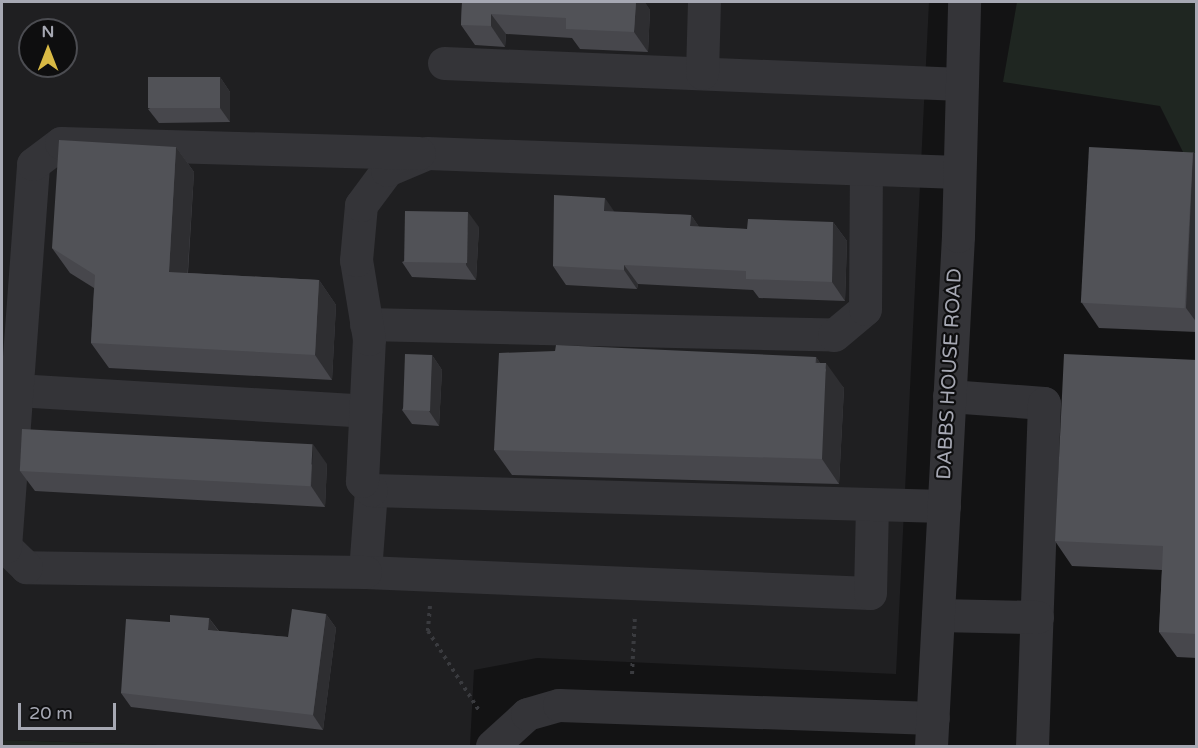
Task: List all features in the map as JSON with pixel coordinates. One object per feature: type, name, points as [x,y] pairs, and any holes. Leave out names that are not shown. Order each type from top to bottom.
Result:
[{"type":"street","points":[[702,73],[704,2]]},
{"type":"street","name":"DABBS HOUSE ROAD","points":[[932,732],[959,172],[964,2]]},
{"type":"street","points":[[444,63],[962,84]]},
{"type":"street","points":[[872,505],[870,593],[365,572],[26,567],[5,547],[33,164],[61,142],[959,172]]},
{"type":"street","points":[[365,572],[371,490],[362,480],[366,324],[356,260],[361,206],[387,170],[427,153]]},
{"type":"street","points":[[366,324],[834,335],[865,309],[866,169]]},
{"type":"street","points":[[16,390],[365,411]]},
{"type":"street","points":[[949,396],[1044,404],[1032,747]]},
{"type":"street","points":[[371,490],[944,506]]},
{"type":"street","points":[[938,615],[1037,617]]},
{"type":"street","points":[[499,739],[527,714],[559,705],[631,708],[932,732]]},
{"type":"path","points":[[432,575],[428,631],[476,709],[499,739]]},
{"type":"path","points":[[631,708],[636,583]]},
{"type":"shaded area","points":[[2,2],[929,2],[896,674],[537,658],[474,670],[470,746],[188,746],[2,740]]},
{"type":"shaded area","points":[[1017,2],[1196,2],[1196,178],[1160,106],[1003,82]]},
{"type":"shaded area","points":[[2,740],[188,746],[2,746]]},
{"type":"building","points":[[462,2],[636,2],[634,32],[566,29],[566,18],[491,14],[491,26],[461,25]]},
{"type":"building","points":[[148,77],[220,77],[220,108],[148,108]]},
{"type":"building","points":[[59,140],[176,147],[169,272],[319,280],[315,355],[91,343],[95,275],[52,248]]},
{"type":"building","points":[[1089,147],[1193,152],[1185,308],[1081,303]]},
{"type":"building","points":[[554,195],[605,198],[604,211],[691,215],[690,226],[747,229],[748,219],[833,222],[832,282],[746,279],[746,271],[624,265],[624,270],[553,266]]},
{"type":"building","points":[[405,211],[468,212],[467,263],[404,262]]},
{"type":"building","points":[[556,345],[816,357],[815,363],[826,363],[822,459],[494,450],[499,353],[555,351]]},
{"type":"building","points":[[405,354],[432,355],[430,411],[403,410]]},
{"type":"building","points":[[1064,354],[1197,360],[1197,634],[1159,632],[1163,546],[1055,541]]},
{"type":"building","points":[[22,429],[313,444],[310,486],[20,471]]},
{"type":"building","points":[[292,609],[326,614],[313,715],[121,693],[126,619],[170,622],[170,615],[209,618],[208,630],[288,637]]}]
